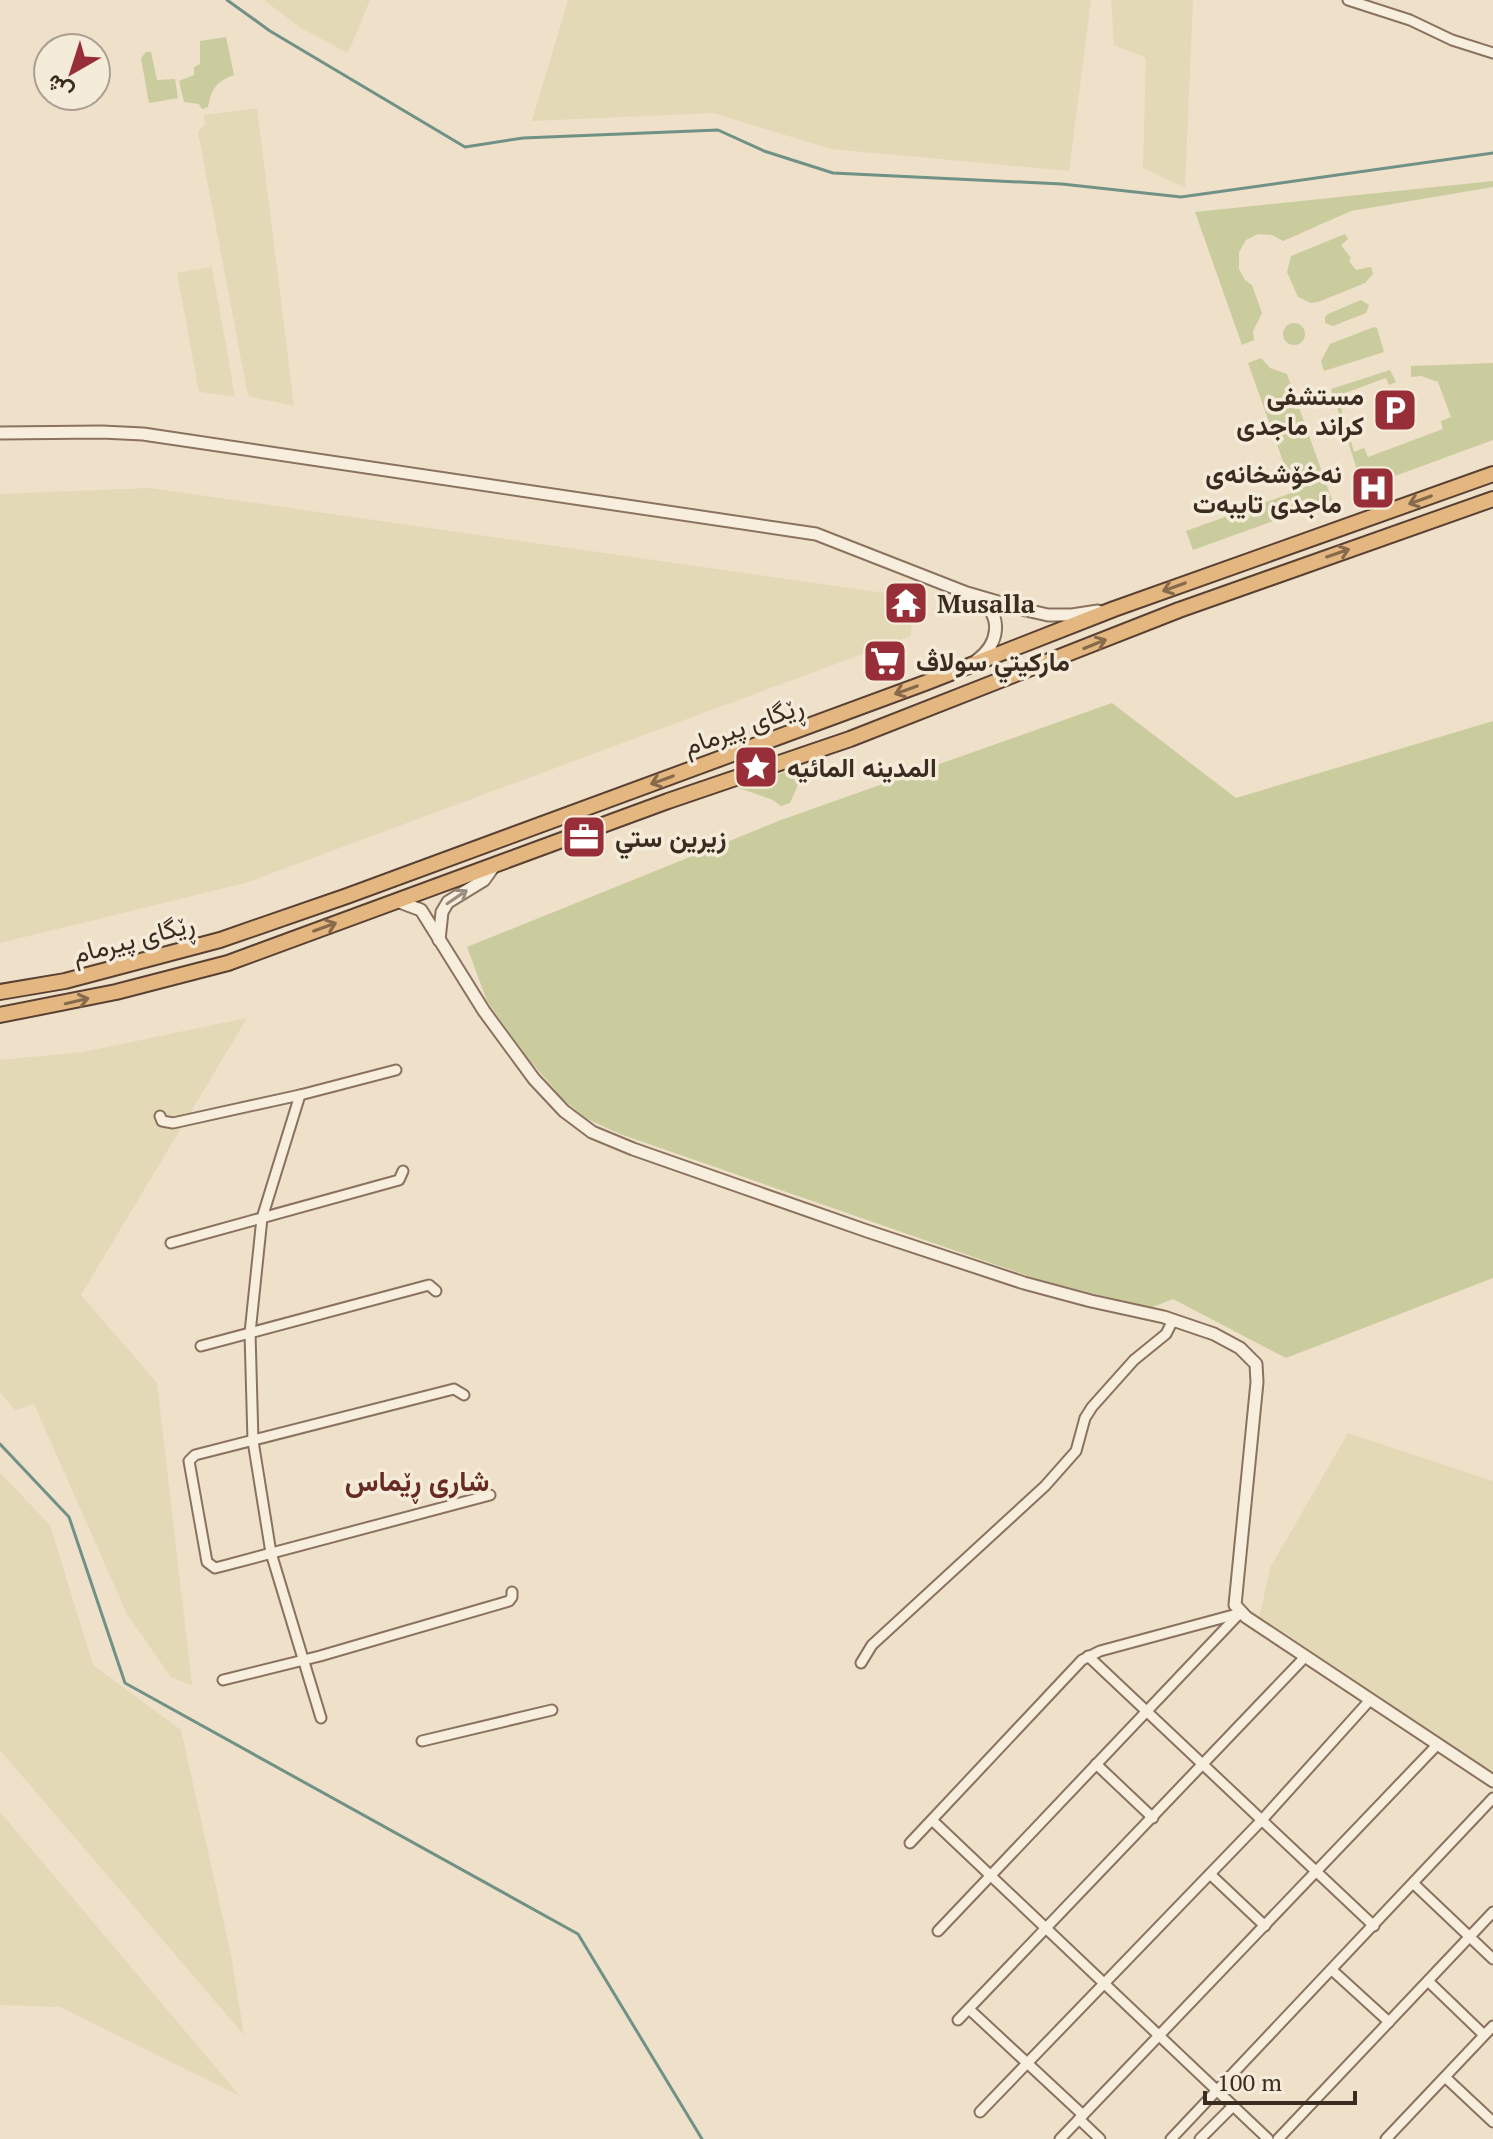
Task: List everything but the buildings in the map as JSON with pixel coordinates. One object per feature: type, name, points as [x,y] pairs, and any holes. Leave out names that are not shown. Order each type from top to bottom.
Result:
[{"type":"highway","name":"ڕێگای پیرمام","points":[[0,992],[65,981],[220,940],[780,737],[1297,542],[1493,474]]},
{"type":"highway","name":"ڕێگای پیرمام","points":[[0,1015],[33,1011],[228,963],[668,801],[797,758],[1179,610],[1493,499]]},
{"type":"highway","points":[[1297,542],[1305,564]]},
{"type":"highway","points":[[780,737],[797,758]]},
{"type":"street","points":[[1348,0],[1410,20],[1452,40],[1493,53]]},
{"type":"street","points":[[0,433],[143,434],[816,534],[967,593],[1048,615],[1114,609]]},
{"type":"street","points":[[967,593],[991,610],[996,633],[986,654],[968,666]]},
{"type":"street","points":[[439,940],[442,912],[448,902],[484,880],[494,866]]},
{"type":"street","points":[[397,901],[421,910],[484,1011],[534,1079],[564,1111],[592,1132],[852,1226],[1024,1283],[1173,1320],[1234,1344],[1256,1364],[1257,1382],[1235,1605],[1240,1613],[1493,1781]]},
{"type":"street","points":[[160,1116],[162,1121],[173,1123],[396,1070]]},
{"type":"street","points":[[300,1095],[262,1218],[250,1333],[253,1441],[271,1553],[321,1718]]},
{"type":"street","points":[[171,1243],[399,1180],[403,1171]]},
{"type":"street","points":[[201,1346],[429,1285],[436,1291]]},
{"type":"street","points":[[861,1663],[883,1635],[964,1563],[1070,1460],[1092,1407],[1134,1360],[1166,1334],[1173,1320]]},
{"type":"street","points":[[464,1395],[454,1389],[195,1455],[189,1461],[207,1562],[215,1568],[490,1495]]},
{"type":"street","points":[[223,1680],[303,1661],[509,1601],[512,1592]]},
{"type":"street","points":[[910,1843],[1076,1665],[1088,1656],[1240,1613]]},
{"type":"street","points":[[938,1931],[1240,1613]]},
{"type":"street","points":[[1088,1656],[1374,1926]]},
{"type":"street","points":[[958,2020],[1305,1657]]},
{"type":"street","points":[[980,2112],[1261,1821],[1370,1700]]},
{"type":"street","points":[[422,1741],[552,1710]]},
{"type":"street","points":[[1060,2139],[1438,1744]]},
{"type":"street","points":[[1096,1764],[1153,1818]]},
{"type":"street","points":[[1171,2139],[1493,1798]]},
{"type":"street","points":[[932,1820],[1268,2139]]},
{"type":"street","points":[[1210,1874],[1265,1926]]},
{"type":"street","points":[[1414,1884],[1493,1959]]},
{"type":"street","points":[[1278,2139],[1493,1912]]},
{"type":"street","points":[[1332,1970],[1389,2022]]},
{"type":"street","points":[[1428,1981],[1484,2035]]},
{"type":"street","points":[[969,2009],[1026,2062],[1100,2139]]},
{"type":"street","points":[[1386,2139],[1493,2026]]},
{"type":"street","points":[[1445,2077],[1493,2122]]},
{"type":"street","points":[[1200,2139],[1233,2106]]},
{"type":"shaded area","points":[[264,0],[370,0],[348,53],[301,28]]},
{"type":"shaded area","points":[[568,0],[1091,0],[1069,171],[831,149],[713,113],[532,121]]},
{"type":"shaded area","points":[[1111,0],[1193,0],[1185,188],[1143,168],[1146,58],[1114,45]]},
{"type":"shaded area","points":[[257,108],[294,406],[248,396],[198,132],[205,124],[204,115]]},
{"type":"shaded area","points":[[212,267],[235,397],[199,392],[177,273]]},
{"type":"shaded area","points":[[150,488],[913,597],[911,636],[245,883],[0,943],[0,494]]},
{"type":"shaded area","points":[[247,1018],[81,1295],[157,1383],[192,1685],[171,1677],[127,1614],[34,1404],[15,1410],[0,1392],[0,1060],[83,1052]]},
{"type":"shaded area","points":[[1348,1433],[1493,1481],[1493,1772],[1259,1619],[1270,1568]]},
{"type":"shaded area","points":[[0,1473],[50,1525],[93,1665],[181,1730],[231,1955],[244,2035],[0,1750]]},
{"type":"shaded area","points":[[0,1812],[240,2096],[60,2007],[0,2005]]},
{"type":"green space","points":[[226,37],[234,75],[215,87],[208,107],[202,109],[199,104],[184,102],[179,81],[194,75],[194,67],[200,64],[200,41]]},
{"type":"green space","points":[[146,52],[151,52],[157,80],[175,79],[178,98],[149,103],[141,58]]},
{"type":"green space","points":[[1493,181],[1493,187],[1351,211],[1283,241],[1272,235],[1258,234],[1246,240],[1239,252],[1239,269],[1252,285],[1262,313],[1253,331],[1254,340],[1242,345],[1195,212]]},
{"type":"green space","points":[[1345,234],[1348,239],[1341,245],[1351,258],[1349,261],[1356,270],[1371,267],[1373,274],[1365,283],[1318,302],[1311,303],[1298,297],[1287,272],[1291,256]]},
{"type":"green space","points":[[1361,300],[1369,305],[1366,313],[1333,326],[1325,323],[1328,314]]},
{"type":"green space","points":[[1294,323],[1302,326],[1305,334],[1302,342],[1294,345],[1286,342],[1283,334],[1286,326]]},
{"type":"green space","points":[[1377,328],[1384,352],[1324,371],[1321,361],[1330,344]]},
{"type":"green space","points":[[1261,358],[1270,368],[1287,374],[1332,500],[1193,550],[1186,531],[1294,492],[1248,363]]},
{"type":"green space","points":[[1493,363],[1493,440],[1373,484],[1370,477],[1360,479],[1331,389],[1390,370],[1396,382],[1389,385],[1386,378],[1345,393],[1347,402],[1340,404],[1354,452],[1364,448],[1368,457],[1443,429],[1441,421],[1451,417],[1438,382],[1421,376],[1411,377],[1411,366]]},
{"type":"green space","points":[[1112,703],[1236,798],[1493,721],[1493,1278],[1286,1358],[1173,1299],[1150,1308],[1037,1279],[620,1134],[585,1118],[562,1098],[526,1056],[487,1001],[467,947],[781,820]]},
{"type":"green space","points":[[813,762],[800,780],[790,803],[781,806],[739,788]]},
{"type":"waterway","points":[[227,0],[270,31],[465,147],[523,138],[718,130],[764,151],[833,173],[1062,184],[1181,197],[1493,153]]},
{"type":"waterway","points":[[0,1444],[69,1517],[125,1683],[578,1934],[702,2139]]},
{"type":"place","name":"مستشفی کراند ماجدی","points":[[1395,410]]},
{"type":"place","name":"نەخۆشخانەی ماجدی تایبەت","points":[[1373,488]]},
{"type":"place","name":"Musalla","points":[[906,603]]},
{"type":"place","name":"ماركيتي سولاڤ","points":[[885,661]]},
{"type":"place","name":"المدينه المائيه","points":[[756,767]]},
{"type":"place","name":"زيرين ستي","points":[[584,837]]},
{"type":"district","name":"شاری ڕێماس","points":[[417,1480]]}]
